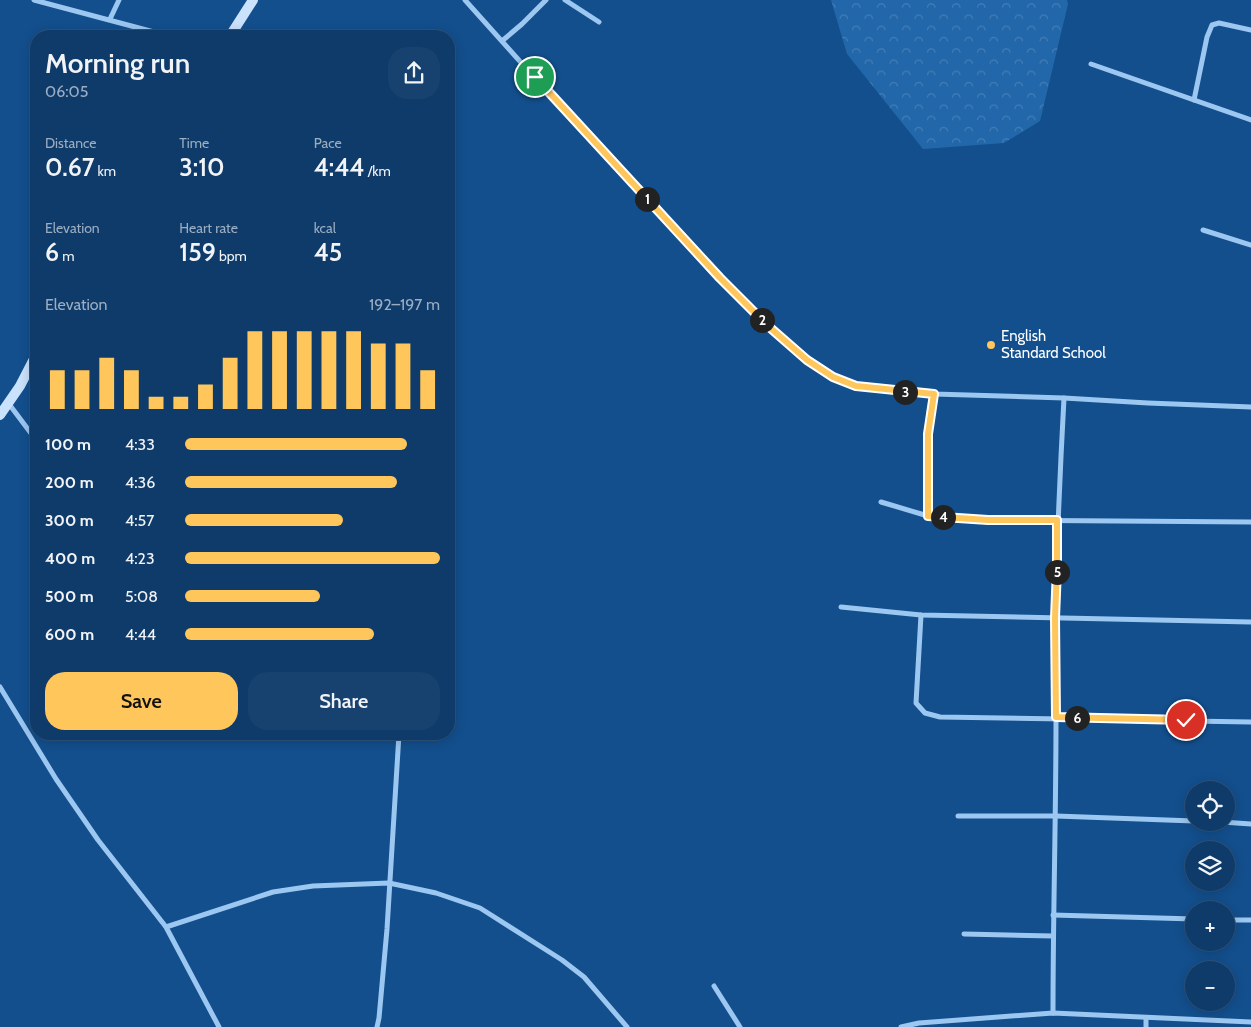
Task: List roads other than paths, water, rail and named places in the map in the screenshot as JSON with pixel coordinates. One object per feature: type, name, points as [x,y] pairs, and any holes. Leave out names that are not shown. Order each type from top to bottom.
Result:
[{"type":"street","points":[[34,0],[148,30]]},
{"type":"street","points":[[110,19],[119,0]]},
{"type":"street","points":[[234,30],[253,0]]},
{"type":"street","points":[[466,0],[720,278],[767,325],[807,360],[833,377],[856,386],[934,394],[1251,407]]},
{"type":"street","points":[[502,41],[546,0]]},
{"type":"street","points":[[565,0],[599,22]]},
{"type":"street","points":[[1194,100],[1207,37],[1212,25],[1219,23],[1251,30]]},
{"type":"street","points":[[1091,64],[1251,120]]},
{"type":"street","points":[[1203,230],[1251,245]]},
{"type":"street","points":[[0,414],[9,404],[30,366]]},
{"type":"street","points":[[928,516],[928,434],[934,394]]},
{"type":"street","points":[[1053,1014],[1056,816],[1055,618],[1057,520],[1064,398]]},
{"type":"street","points":[[9,404],[30,432]]},
{"type":"street","points":[[881,502],[928,516],[988,520],[1251,522]]},
{"type":"street","points":[[841,608],[921,615],[1251,622]]},
{"type":"street","points":[[921,615],[916,703],[925,713],[940,716],[1251,722]]},
{"type":"street","points":[[0,687],[30,736]]},
{"type":"street","points":[[32,740],[56,779],[98,840],[166,927],[219,1027]]},
{"type":"street","points":[[377,1027],[390,883],[399,740]]},
{"type":"street","points":[[958,816],[1056,816],[1185,821]]},
{"type":"street","points":[[1235,823],[1251,824]]},
{"type":"street","points":[[166,927],[273,892],[313,886],[390,883],[436,893],[480,908],[562,960],[584,977],[627,1027]]},
{"type":"street","points":[[1053,915],[1185,919]]},
{"type":"street","points":[[1235,920],[1251,920]]},
{"type":"street","points":[[964,934],[1053,936]]},
{"type":"street","points":[[714,986],[740,1027]]},
{"type":"street","points":[[901,1027],[1053,1014],[1249,1024]]},
{"type":"street","points":[[1146,1019],[1146,1027]]},
{"type":"place","name":"English Standard School","points":[[991,345]]}]
